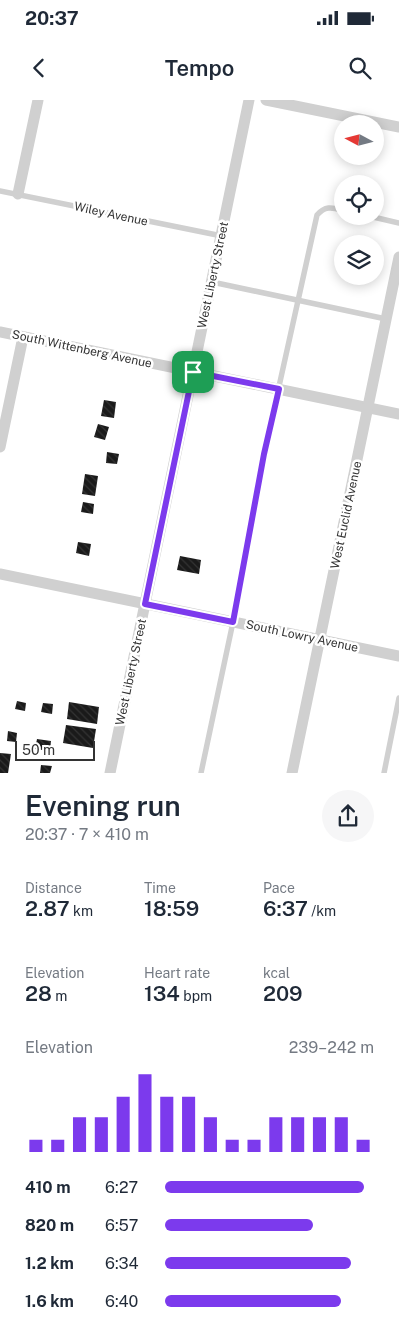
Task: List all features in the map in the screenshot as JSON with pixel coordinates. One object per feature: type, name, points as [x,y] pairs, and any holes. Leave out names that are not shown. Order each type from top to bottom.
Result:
[{"type":"street","points":[[18,194],[38,100]]},
{"type":"street","name":"West Liberty Street","points":[[110,773],[249,100]]},
{"type":"street","points":[[266,100],[399,127]]},
{"type":"street","name":"West Euclid Avenue","points":[[292,773],[399,257]]},
{"type":"street","name":"South Wittenberg Avenue","points":[[0,332],[399,414]]},
{"type":"street","points":[[0,447],[23,337]]},
{"type":"street","name":"South Lowry Avenue","points":[[0,574],[399,656]]},
{"type":"lane","name":"Wiley Avenue","points":[[0,191],[222,236]]},
{"type":"lane","points":[[201,773],[233,622],[262,463],[317,215],[328,207],[334,208]]},
{"type":"lane","points":[[384,220],[399,223]]},
{"type":"lane","points":[[212,282],[386,319]]},
{"type":"lane","points":[[384,773],[399,698]]},
{"type":"building","points":[[104,400],[116,402],[114,418],[101,416]]},
{"type":"building","points":[[98,424],[109,427],[105,440],[94,437]]},
{"type":"building","points":[[107,452],[119,454],[117,464],[106,463]]},
{"type":"building","points":[[85,474],[98,476],[95,496],[82,494]]},
{"type":"building","points":[[83,502],[94,504],[93,514],[81,512]]},
{"type":"building","points":[[78,542],[91,544],[89,556],[76,553]]},
{"type":"building","points":[[180,556],[201,560],[199,574],[177,570]]},
{"type":"building","points":[[17,701],[26,703],[25,711],[15,709]]},
{"type":"building","points":[[69,702],[99,707],[97,724],[67,719]]},
{"type":"building","points":[[43,703],[53,704],[52,714],[41,712]]},
{"type":"building","points":[[66,725],[96,729],[93,748],[63,743]]},
{"type":"building","points":[[8,731],[17,733],[16,742],[7,741]]},
{"type":"building","points":[[37,739],[51,741],[50,751],[35,749]]},
{"type":"building","points":[[0,753],[11,754],[8,773],[0,773]]},
{"type":"building","points":[[41,765],[52,766],[50,773],[40,773]]},
{"type":"route","points":[[193,372],[279,389],[264,454],[233,622],[145,604],[193,372]]}]
